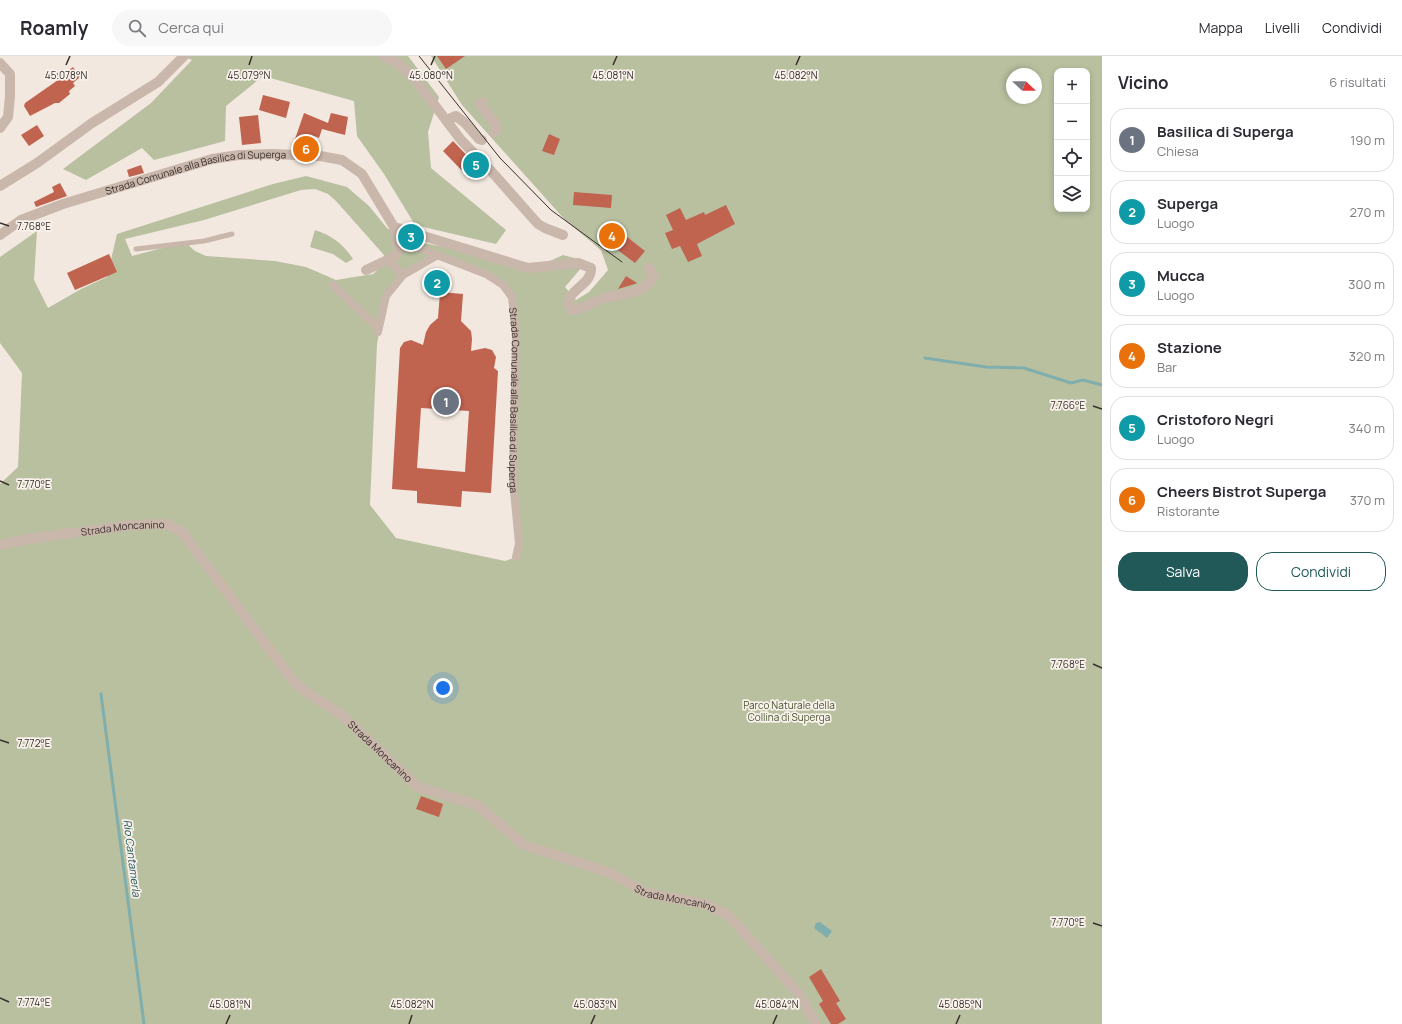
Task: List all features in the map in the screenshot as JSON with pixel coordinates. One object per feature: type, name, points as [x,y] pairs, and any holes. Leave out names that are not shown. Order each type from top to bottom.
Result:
[{"type":"street","points":[[0,186],[37,163],[92,123],[158,82],[184,56]]},
{"type":"street","points":[[383,56],[398,63],[418,83],[461,140],[492,172],[538,224],[563,234]]},
{"type":"street","points":[[0,63],[10,74],[8,117],[0,128]]},
{"type":"street","points":[[484,102],[480,103],[495,123],[497,129],[494,133]]},
{"type":"street","points":[[449,124],[451,118],[456,116],[465,123],[478,139],[482,140]]},
{"type":"street","name":"Strada Comunale alla Basilica di Superga","points":[[0,235],[21,220],[63,204],[212,159],[239,155],[272,154],[320,156],[342,160],[362,174],[394,227],[398,246],[409,245],[486,274],[504,285],[512,297],[516,335],[514,480],[519,544],[516,557]]},
{"type":"street","points":[[394,227],[528,268],[578,263],[587,265],[591,268],[592,274],[590,279],[570,297],[568,306],[572,310],[610,297],[632,294],[649,284],[654,276],[649,268]]},
{"type":"street","points":[[366,270],[394,257],[398,252],[398,246]]},
{"type":"street","points":[[333,285],[378,330],[386,296],[403,275],[436,256]]},
{"type":"street","points":[[389,260],[403,275]]},
{"type":"street","name":"Strada Moncanino","points":[[0,545],[27,539],[132,525],[167,524],[182,532],[196,548],[294,682],[309,694],[342,715],[418,787],[477,805],[524,845],[611,873],[646,893],[705,904],[728,915],[798,994],[816,1024]]},
{"type":"lane","points":[[136,249],[204,241],[232,234]]},
{"type":"green space","points":[[182,56],[408,56],[439,97],[428,132],[431,168],[506,230],[496,244],[415,225],[384,174],[357,136],[354,101],[263,76],[226,106],[225,141],[154,160],[142,148],[86,180],[63,169],[151,103],[192,60]]},
{"type":"green space","name":"Parco Naturale della Collina di Superga","points":[[431,56],[1102,56],[1102,1024],[0,1024],[0,484],[18,467],[22,373],[0,343],[0,257],[37,231],[34,280],[48,308],[81,289],[107,277],[117,234],[273,184],[306,176],[347,187],[369,206],[387,228],[404,239],[539,266],[563,255],[582,260],[581,268],[565,287],[576,300],[589,292],[608,270],[601,250],[566,221],[462,105]],"holes":[[[315,189],[328,194],[336,201],[384,255],[383,265],[373,274],[336,280],[306,267],[275,261],[206,256],[195,251],[185,242],[132,256],[125,239],[204,220],[301,190]],[[436,256],[503,285],[513,311],[513,480],[516,557],[505,561],[396,538],[370,505],[377,344],[386,296],[403,275]]]},
{"type":"green space","points":[[315,230],[337,241],[353,259],[346,263],[333,254],[310,247]]},
{"type":"water","points":[[820,922],[832,931],[827,938],[814,928],[816,923]]},
{"type":"building","points":[[437,56],[465,56],[446,69]]},
{"type":"building","points":[[73,67],[80,77],[73,83],[75,86],[69,91],[70,94],[59,103],[55,103],[30,116],[24,106],[25,103],[58,80],[55,75],[62,69],[65,73]]},
{"type":"building","points":[[263,95],[290,102],[286,118],[259,110]]},
{"type":"building","points":[[304,113],[328,123],[331,113],[348,117],[345,135],[322,129],[319,138],[314,136],[311,146],[293,145]]},
{"type":"building","points":[[258,115],[261,143],[242,145],[239,117]]},
{"type":"building","points":[[37,125],[44,136],[29,146],[21,135]]},
{"type":"building","points":[[549,134],[560,139],[554,155],[542,151]]},
{"type":"building","points":[[453,141],[480,169],[470,179],[443,151]]},
{"type":"building","points":[[141,165],[144,173],[129,177],[127,170]]},
{"type":"building","points":[[60,183],[67,196],[36,207],[34,202],[54,192],[52,187]]},
{"type":"building","points":[[574,192],[612,195],[611,208],[573,205]]},
{"type":"building","points":[[726,205],[735,224],[697,244],[702,256],[688,262],[680,246],[672,249],[665,233],[673,230],[666,215],[680,208],[686,220],[704,212],[705,215]]},
{"type":"building","points":[[613,226],[645,251],[635,263],[603,239]]},
{"type":"building","points":[[109,254],[117,272],[75,290],[67,273]]},
{"type":"building","points":[[626,276],[637,283],[618,289]]},
{"type":"building","points":[[440,292],[463,294],[461,321],[471,331],[471,351],[485,348],[492,350],[496,357],[494,368],[498,371],[491,493],[462,491],[461,507],[417,503],[417,491],[392,489],[400,348],[404,342],[411,340],[423,345],[426,332],[430,325],[438,318]],"holes":[[[421,408],[469,411],[465,472],[417,468]]]},
{"type":"building","points":[[421,796],[443,804],[439,817],[416,809]]},
{"type":"building","points":[[821,969],[840,1001],[836,1003],[846,1019],[838,1024],[831,1024],[819,1004],[823,1001],[809,977]]},
{"type":"waterway","points":[[925,358],[986,367],[1024,368],[1071,383],[1083,380],[1102,385]]},
{"type":"waterway","name":"Rio Cantamerla","points":[[101,694],[144,1024]]},
{"type":"tram line","points":[[419,56],[500,158],[551,210],[622,262]]},
{"type":"place","name":"Cheers Bistrot Superga","points":[[306,149]]},
{"type":"place","name":"Cristoforo Negri","points":[[476,165]]},
{"type":"place","name":"Stazione","points":[[612,236]]},
{"type":"place","name":"Mucca","points":[[411,237]]},
{"type":"place","name":"Superga","points":[[437,283]]},
{"type":"place","name":"Basilica di Superga","points":[[446,402]]}]
